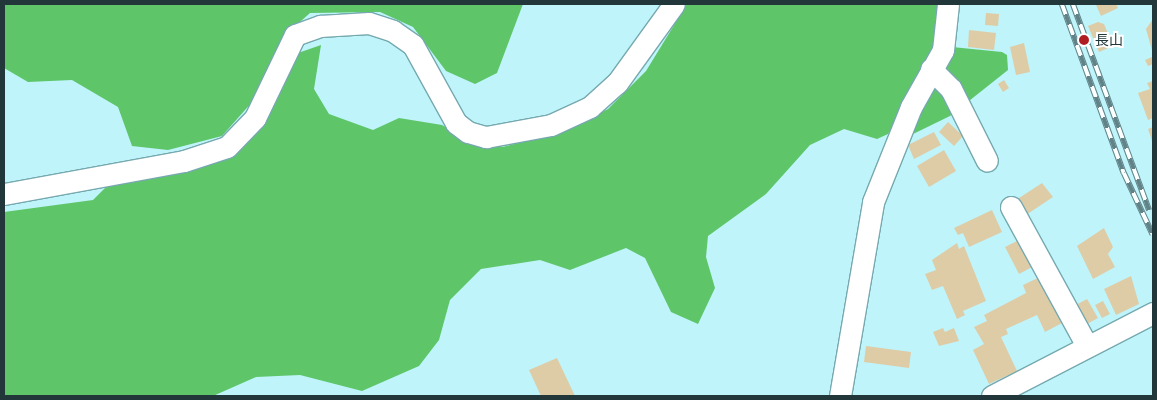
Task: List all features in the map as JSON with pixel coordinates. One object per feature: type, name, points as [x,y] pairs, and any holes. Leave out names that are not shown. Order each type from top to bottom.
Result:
[{"type":"street","points":[[4,194],[184,161],[226,146],[255,118],[295,35],[320,26],[369,23],[393,31],[413,45],[456,123],[468,132],[486,137],[551,125],[590,107],[617,83],[674,4]]},
{"type":"street","points":[[840,396],[873,202],[930,70],[943,50],[948,4]]},
{"type":"street","points":[[930,70],[951,90],[987,161]]},
{"type":"street","points":[[1011,207],[1086,344]]},
{"type":"street","points":[[992,396],[1086,344],[1153,313]]},
{"type":"green space","points":[[4,4],[523,4],[497,73],[475,84],[446,71],[413,27],[380,12],[310,13],[283,37],[253,101],[222,136],[168,150],[132,146],[118,107],[72,80],[28,82],[4,68]]},
{"type":"green space","points":[[687,4],[939,4],[939,46],[888,134],[877,139],[844,129],[810,145],[766,194],[708,236],[706,257],[715,288],[698,324],[671,312],[645,258],[626,248],[570,270],[540,260],[481,269],[450,300],[439,340],[419,366],[362,391],[300,375],[256,377],[213,396],[4,396],[4,212],[93,200],[110,183],[240,151],[265,124],[283,72],[298,53],[321,45],[314,89],[329,114],[373,130],[399,118],[442,125],[467,139],[502,147],[562,133],[608,109],[646,71]]},
{"type":"green space","points":[[952,47],[1002,52],[1007,55],[1008,70],[950,116],[911,135]]},
{"type":"building","points":[[1116,4],[1118,8],[1101,16],[1096,5]]},
{"type":"building","points":[[986,13],[999,14],[998,26],[985,25]]},
{"type":"building","points":[[1153,19],[1153,54],[1146,29]]},
{"type":"building","points":[[1098,22],[1104,24],[1113,46],[1099,52],[1088,26]]},
{"type":"building","points":[[969,30],[996,33],[994,50],[968,47]]},
{"type":"building","points":[[1024,43],[1030,72],[1016,75],[1010,47]]},
{"type":"building","points":[[1152,57],[1153,64],[1148,66],[1145,60]]},
{"type":"building","points":[[1004,80],[1009,88],[1003,92],[998,84]]},
{"type":"building","points":[[1153,81],[1153,118],[1148,120],[1138,93],[1150,89],[1147,83]]},
{"type":"building","points":[[948,122],[963,136],[954,146],[939,132]]},
{"type":"building","points":[[1153,127],[1153,144],[1148,129]]},
{"type":"building","points":[[934,132],[941,145],[914,159],[908,145]]},
{"type":"building","points":[[944,150],[956,171],[929,187],[917,166]]},
{"type":"building","points":[[1042,183],[1053,197],[1026,215],[1016,200]]},
{"type":"building","points":[[992,210],[1002,232],[969,247],[963,233],[958,235],[954,228]]},
{"type":"building","points":[[1104,228],[1113,247],[1108,254],[1115,267],[1093,279],[1077,246]]},
{"type":"building","points":[[1021,239],[1034,266],[1019,274],[1005,247]]},
{"type":"building","points":[[957,243],[959,249],[964,246],[986,301],[963,311],[965,315],[957,319],[943,286],[932,290],[925,274],[936,270],[932,260]]},
{"type":"building","points":[[1131,276],[1139,304],[1116,315],[1104,289]]},
{"type":"building","points":[[1040,277],[1062,323],[1045,332],[1037,315],[1006,329],[1008,334],[1001,337],[1017,371],[989,384],[973,350],[984,344],[974,327],[987,321],[984,315],[1026,293],[1023,285]]},
{"type":"building","points":[[1087,299],[1098,318],[1085,325],[1074,306]]},
{"type":"building","points":[[1103,301],[1110,314],[1102,318],[1095,305]]},
{"type":"building","points":[[943,328],[945,332],[954,328],[959,341],[939,346],[933,332]]},
{"type":"building","points":[[866,346],[911,352],[909,368],[864,362]]},
{"type":"building","points":[[557,358],[575,396],[541,396],[529,370]]},
{"type":"railway","points":[[1062,4],[1124,173],[1153,235]]},
{"type":"railway","points":[[1073,4],[1149,210]]},
{"type":"place","name":"長山","points":[[1084,40]]}]
